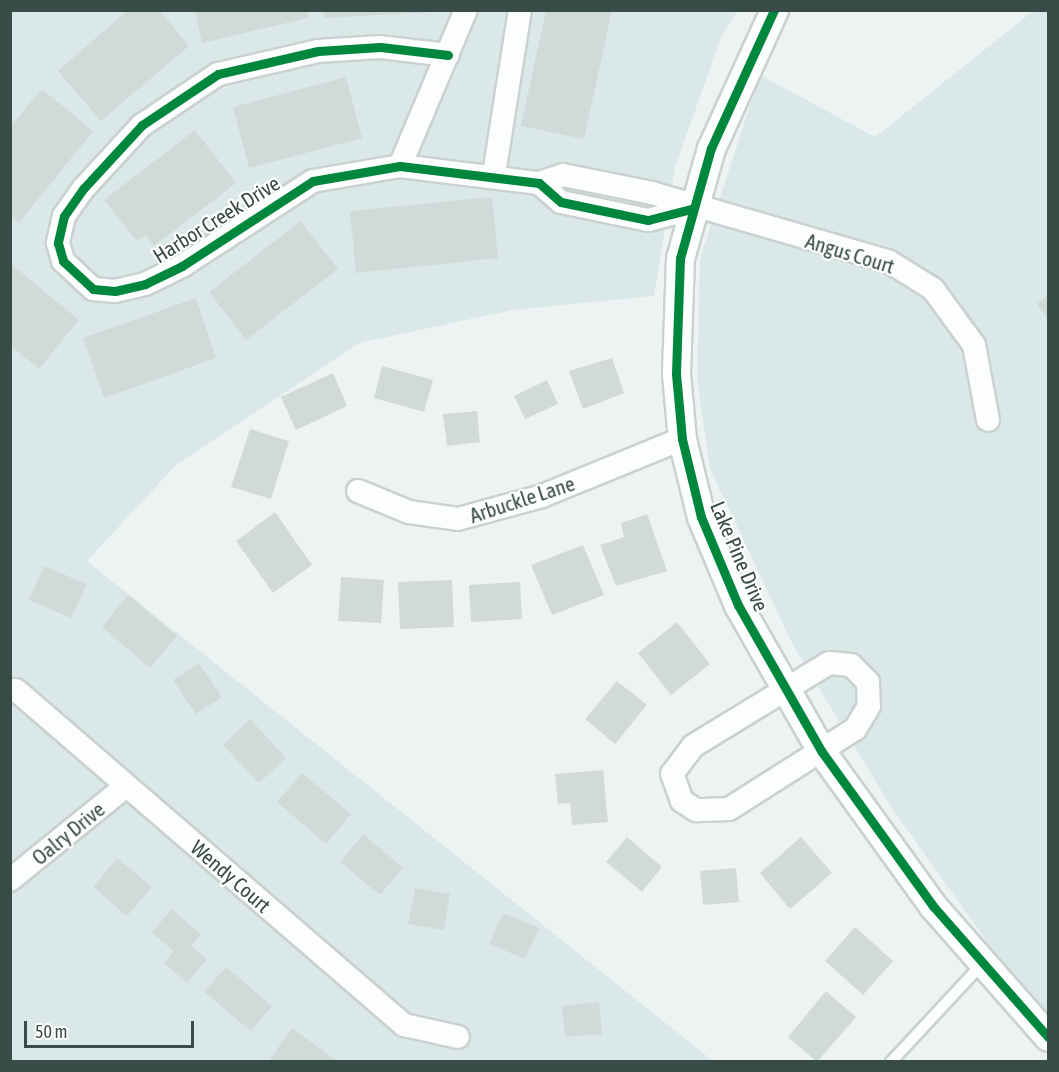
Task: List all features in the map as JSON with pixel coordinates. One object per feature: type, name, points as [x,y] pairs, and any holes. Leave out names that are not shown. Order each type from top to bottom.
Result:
[{"type":"street","points":[[400,166],[466,10]]},
{"type":"street","points":[[494,174],[520,10]]},
{"type":"street","name":"Lake Pine Drive","points":[[774,10],[732,94],[691,209],[675,306],[682,439],[712,548],[784,687],[822,752],[896,859],[982,964],[1048,1037]]},
{"type":"street","name":"Harbor Creek Drive","points":[[448,55],[380,47],[318,51],[219,74],[142,125],[112,155],[64,216],[58,243],[76,278],[93,289],[115,291],[182,266],[313,181],[400,166],[494,174],[539,183]]},
{"type":"street","name":"Angus Court","points":[[539,183],[563,175],[652,193],[691,209],[854,250],[913,275],[946,303],[974,345],[988,420]]},
{"type":"street","name":"Arbuckle Lane","points":[[358,491],[409,512],[458,519],[542,496],[682,439]]},
{"type":"street","points":[[829,663],[850,665],[868,682],[870,696],[863,719],[822,752],[729,809],[696,810],[674,790],[672,774],[693,746],[784,687],[829,663]]},
{"type":"street","name":"Wendy Court","points":[[16,690],[405,1025],[458,1037]]},
{"type":"street","name":"Oalry Drive","points":[[10,880],[126,786]]},
{"type":"lane","points":[[891,1062],[982,964]]},
{"type":"shaded area","points":[[10,11],[738,11],[722,35],[675,167],[654,296],[512,310],[359,343],[176,465],[87,561],[713,1061],[11,1061]]},
{"type":"shaded area","points":[[1033,11],[1048,11],[1048,1017],[1027,998],[893,810],[793,645],[710,469],[697,379],[700,259],[760,75],[875,137]]},
{"type":"building","points":[[128,10],[159,10],[189,46],[101,121],[58,71]]},
{"type":"building","points":[[195,10],[307,10],[308,18],[202,43]]},
{"type":"building","points":[[324,10],[431,10],[432,12],[325,18]]},
{"type":"building","points":[[546,10],[612,10],[584,139],[521,126]]},
{"type":"building","points":[[346,77],[362,138],[249,168],[233,107]]},
{"type":"building","points":[[42,89],[93,131],[19,223],[10,216],[10,127]]},
{"type":"building","points":[[195,130],[236,183],[154,246],[146,235],[137,241],[104,200]]},
{"type":"building","points":[[492,197],[498,258],[356,273],[350,211]]},
{"type":"building","points":[[301,221],[338,269],[246,340],[209,292]]},
{"type":"building","points":[[10,263],[79,320],[39,369],[10,345]]},
{"type":"building","points":[[1048,295],[1048,320],[1037,304]]},
{"type":"building","points":[[196,298],[216,358],[104,398],[83,338]]},
{"type":"building","points":[[612,358],[624,393],[583,409],[569,371]]},
{"type":"building","points":[[382,366],[433,380],[424,412],[374,398]]},
{"type":"building","points":[[333,373],[347,406],[296,430],[281,397]]},
{"type":"building","points":[[547,380],[558,404],[525,419],[514,396]]},
{"type":"building","points":[[477,411],[480,442],[447,446],[443,414]]},
{"type":"building","points":[[250,429],[289,441],[271,499],[231,487]]},
{"type":"building","points":[[275,512],[312,565],[273,593],[236,541]]},
{"type":"building","points":[[647,514],[667,571],[616,586],[600,545],[624,537],[621,523]]},
{"type":"building","points":[[583,545],[604,595],[552,615],[531,565]]},
{"type":"building","points":[[44,566],[87,584],[71,618],[29,600]]},
{"type":"building","points":[[341,577],[384,580],[381,623],[338,621]]},
{"type":"building","points":[[452,580],[454,627],[400,629],[398,582]]},
{"type":"building","points":[[520,582],[522,619],[471,622],[469,585]]},
{"type":"building","points":[[128,595],[177,636],[150,668],[102,627]]},
{"type":"building","points":[[677,622],[710,664],[671,695],[638,653]]},
{"type":"building","points":[[199,663],[222,697],[196,714],[173,680]]},
{"type":"building","points":[[617,681],[647,705],[615,744],[585,719]]},
{"type":"building","points":[[250,719],[286,758],[259,783],[223,745]]},
{"type":"building","points":[[603,770],[608,822],[572,825],[570,803],[558,804],[555,774]]},
{"type":"building","points":[[302,773],[351,814],[326,844],[277,802]]},
{"type":"building","points":[[363,834],[403,868],[380,895],[340,862]]},
{"type":"building","points":[[627,837],[662,867],[642,892],[606,862]]},
{"type":"building","points":[[801,837],[832,873],[790,909],[760,873]]},
{"type":"building","points":[[117,858],[152,887],[127,916],[93,887]]},
{"type":"building","points":[[736,868],[739,902],[703,905],[700,871]]},
{"type":"building","points":[[415,888],[450,894],[444,930],[408,924]]},
{"type":"building","points":[[171,909],[201,934],[191,946],[207,959],[187,983],[164,963],[174,951],[152,933]]},
{"type":"building","points":[[503,913],[539,928],[525,959],[489,944]]},
{"type":"building","points":[[855,927],[893,961],[863,995],[825,961]]},
{"type":"building","points":[[226,967],[272,1006],[251,1031],[204,992]]},
{"type":"building","points":[[826,991],[856,1017],[817,1062],[788,1037]]},
{"type":"building","points":[[599,1002],[602,1034],[565,1037],[562,1006]]},
{"type":"building","points":[[292,1028],[336,1060],[334,1062],[268,1062]]},
{"type":"cycle path","points":[[774,10],[711,148],[680,258],[676,374],[682,439],[701,517],[738,605],[822,752],[933,906],[1048,1037]]},
{"type":"cycle path","points":[[448,55],[380,47],[318,51],[218,74],[142,125],[83,189],[64,216],[58,243],[63,261],[93,289],[115,291],[145,284],[182,266],[313,181],[400,166],[539,183],[561,202],[648,220],[691,209]]}]
